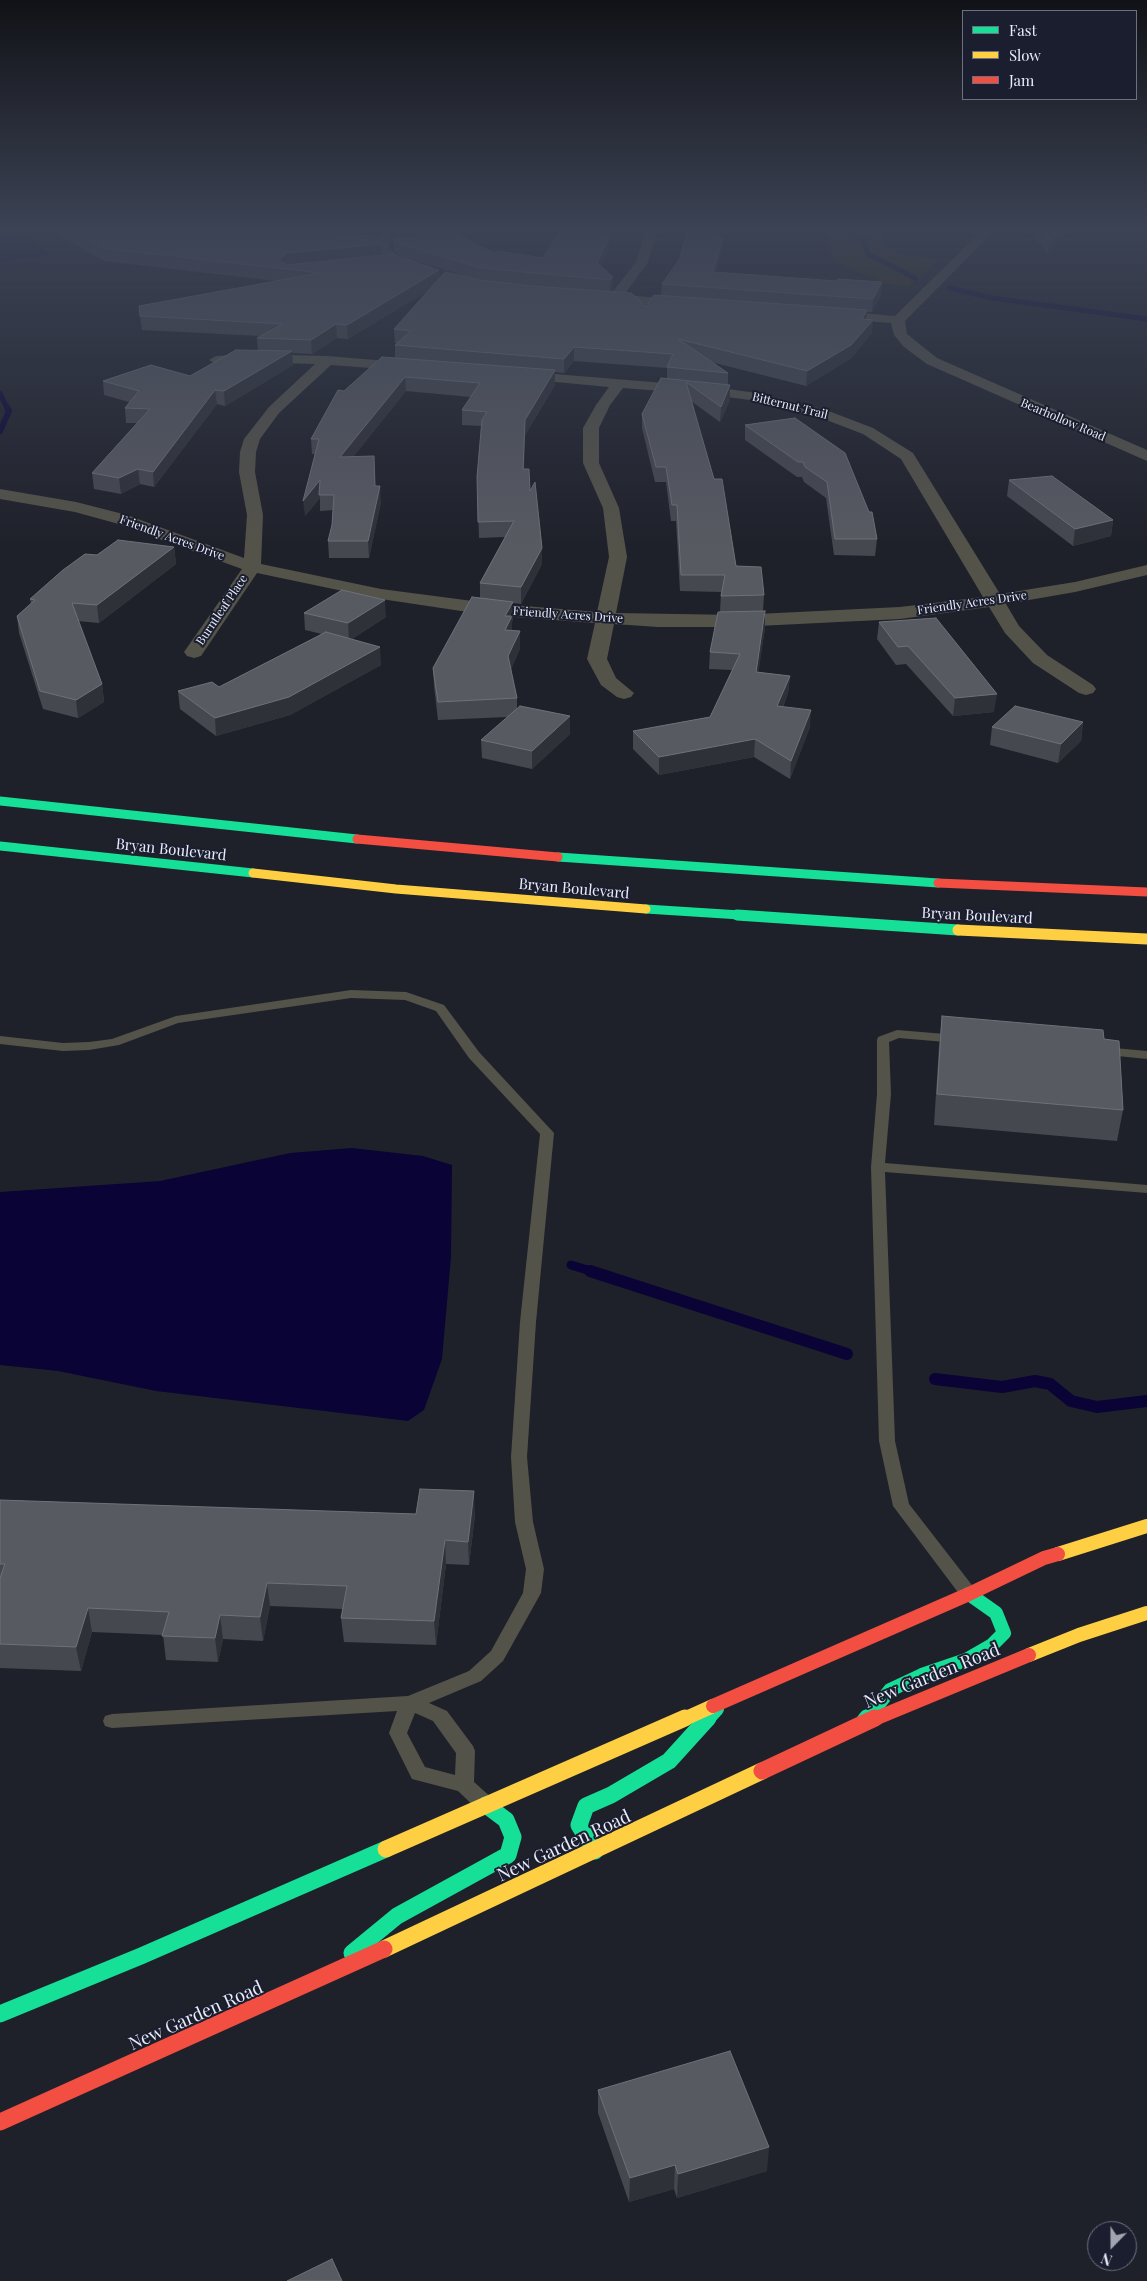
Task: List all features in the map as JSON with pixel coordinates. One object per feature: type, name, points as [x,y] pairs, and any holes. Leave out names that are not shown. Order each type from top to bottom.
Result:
[{"type":"main road","name":"Bryan Boulevard","points":[[0,800],[273,832],[597,861],[967,885],[1147,892]]},
{"type":"main road","name":"Bryan Boulevard","points":[[0,846],[357,885],[549,902],[887,927],[1147,939]]},
{"type":"main road","points":[[0,2014],[141,1956],[969,1594],[1044,1558],[1147,1526]]},
{"type":"main road","points":[[864,1723],[890,1690],[922,1675],[966,1660],[992,1645],[1004,1633],[996,1613],[969,1594]]},
{"type":"main road","name":"New Garden Road","points":[[0,2122],[322,1978],[864,1723],[1079,1635],[1147,1612]]},
{"type":"main road","points":[[595,1851],[579,1825],[586,1806],[611,1795],[669,1761],[724,1701]]},
{"type":"main road","points":[[322,1978],[397,1916],[508,1855],[513,1838],[506,1820],[486,1805]]},
{"type":"street","name":"Bearhollow Road","points":[[900,334],[909,344],[932,361],[996,391],[1147,456]]},
{"type":"street","points":[[216,360],[248,358],[328,360],[425,368]]},
{"type":"street","name":"Burntleaf Place","points":[[194,652],[252,567],[255,515],[247,472],[248,452],[252,439],[274,410],[328,360]]},
{"type":"street","name":"Bitternut Trail","points":[[502,374],[713,391],[757,397],[821,413],[868,430],[907,456],[1012,629],[1040,659],[1086,689]]},
{"type":"street","points":[[619,383],[603,405],[591,428],[591,463],[611,508],[618,557],[597,659],[608,680],[624,692]]},
{"type":"street","name":"Friendly Acres Drive","points":[[0,494],[76,507],[121,519],[252,567],[381,594],[488,609],[605,618],[658,621],[738,621],[900,613],[1074,588],[1147,570]]},
{"type":"lane","points":[[0,1040],[63,1047],[89,1046],[114,1042],[176,1020],[351,994],[406,996],[440,1008],[474,1055],[547,1133],[528,1322],[519,1457],[524,1522],[535,1569],[532,1593],[497,1656],[475,1676],[410,1703],[112,1721]]},
{"type":"lane","points":[[969,1594],[901,1506],[886,1441],[878,1167],[884,1094],[883,1040],[897,1034],[974,1041]]},
{"type":"lane","points":[[1089,1050],[1147,1055]]},
{"type":"lane","points":[[878,1167],[1147,1188]]},
{"type":"lane","points":[[410,1703],[440,1716],[466,1750],[464,1784]]},
{"type":"lane","points":[[410,1703],[398,1734],[419,1773],[464,1784],[486,1805]]},
{"type":"shaded area","points":[[352,1148],[423,1156],[452,1165],[451,1257],[442,1359],[424,1410],[408,1421],[156,1391],[58,1371],[0,1365],[0,1192],[160,1181],[290,1153]]},
{"type":"building","points":[[264,334],[320,334],[311,340],[257,338]]},
{"type":"building","points":[[407,334],[860,334],[851,345],[807,371],[678,339],[728,373],[667,367],[673,354],[574,347],[564,359],[395,345]]},
{"type":"building","points":[[236,350],[292,351],[224,391],[215,390],[153,472],[138,469],[119,478],[92,473],[150,409],[125,408],[139,391],[103,381],[151,365],[190,376]]},
{"type":"building","points":[[382,357],[555,370],[525,420],[523,469],[529,469],[530,491],[535,482],[542,548],[521,587],[480,583],[514,521],[478,522],[477,477],[482,420],[487,412],[462,410],[480,383],[405,377],[340,457],[374,456],[375,486],[380,486],[368,541],[328,541],[332,525],[334,495],[319,495],[320,480],[303,501],[319,439],[311,439],[338,390],[344,391]]},
{"type":"building","points":[[661,378],[730,385],[721,407],[686,382],[714,479],[722,479],[736,566],[761,567],[764,595],[721,596],[725,575],[681,575],[677,505],[672,505],[666,467],[656,467],[642,414]]},
{"type":"building","points":[[795,418],[845,453],[869,512],[872,512],[877,539],[835,539],[827,482],[805,467],[803,462],[798,462],[745,425]]},
{"type":"building","points":[[1052,476],[1113,520],[1075,529],[1009,480]]},
{"type":"building","points":[[118,540],[174,547],[97,605],[72,603],[102,684],[76,700],[40,691],[17,616],[35,600],[30,599],[63,570],[85,554],[97,555]]},
{"type":"building","points":[[342,590],[385,600],[348,623],[304,613]]},
{"type":"building","points":[[472,597],[513,602],[505,616],[512,616],[505,630],[520,631],[508,656],[517,698],[438,702],[433,668]]},
{"type":"building","points":[[765,611],[756,672],[790,676],[777,706],[811,710],[791,761],[755,739],[659,757],[633,731],[710,717],[740,654],[710,652],[718,612]]},
{"type":"building","points":[[936,618],[997,694],[955,698],[908,646],[898,647],[879,622]]},
{"type":"building","points":[[326,632],[380,647],[289,697],[215,718],[178,691],[212,682],[219,687]]},
{"type":"building","points":[[520,706],[570,716],[532,751],[481,740]]},
{"type":"building","points":[[1015,706],[1083,722],[1061,744],[992,727]]},
{"type":"building","points":[[942,1016],[1103,1030],[1104,1039],[1119,1041],[1123,1110],[937,1094]]},
{"type":"building","points":[[420,1489],[474,1491],[468,1542],[445,1540],[434,1621],[341,1618],[347,1586],[267,1583],[260,1617],[220,1615],[215,1638],[162,1636],[169,1612],[88,1608],[76,1647],[0,1644],[0,1578],[5,1564],[0,1564],[0,1500],[416,1514]]},
{"type":"building","points":[[730,2051],[769,2147],[678,2174],[675,2165],[630,2178],[598,2090]]},
{"type":"building","points":[[332,2259],[342,2281],[287,2281]]},
{"type":"waterway","points":[[0,393],[7,408]]},
{"type":"waterway","points":[[0,431],[9,411],[7,407]]},
{"type":"waterway","points":[[571,1265],[594,1272]]},
{"type":"waterway","points":[[590,1271],[847,1354]]},
{"type":"waterway","points":[[935,1379],[1002,1387],[1035,1381],[1050,1384],[1071,1401],[1097,1407],[1147,1401]]},
{"type":"traffic: fast","points":[[0,801],[357,839]]},
{"type":"traffic: fast","points":[[0,846],[253,873]]},
{"type":"traffic: fast","points":[[558,857],[938,883]]},
{"type":"traffic: fast","points":[[646,909],[958,930]]},
{"type":"traffic: fast","points":[[864,1722],[890,1690],[922,1675],[966,1660],[992,1645],[1004,1633],[996,1613],[969,1594]]},
{"type":"traffic: fast","points":[[595,1851],[579,1825],[586,1806],[611,1795],[669,1761],[717,1709]]},
{"type":"traffic: fast","points":[[352,1953],[397,1916],[508,1855],[513,1837],[506,1820],[486,1805]]},
{"type":"traffic: fast","points":[[0,2014],[141,1956],[386,1849]]},
{"type":"traffic: slow","points":[[253,873],[396,889],[646,909]]},
{"type":"traffic: slow","points":[[958,930],[1147,939]]},
{"type":"traffic: slow","points":[[1058,1554],[1147,1526]]},
{"type":"traffic: slow","points":[[1029,1655],[1079,1635],[1147,1613]]},
{"type":"traffic: slow","points":[[386,1849],[713,1706]]},
{"type":"traffic: slow","points":[[384,1949],[762,1771]]},
{"type":"traffic: jam","points":[[357,839],[558,857]]},
{"type":"traffic: jam","points":[[938,883],[1147,892]]},
{"type":"traffic: jam","points":[[713,1706],[969,1594],[1044,1558],[1058,1554]]},
{"type":"traffic: jam","points":[[762,1771],[864,1723],[1029,1655]]},
{"type":"traffic: jam","points":[[0,2122],[384,1949]]}]
